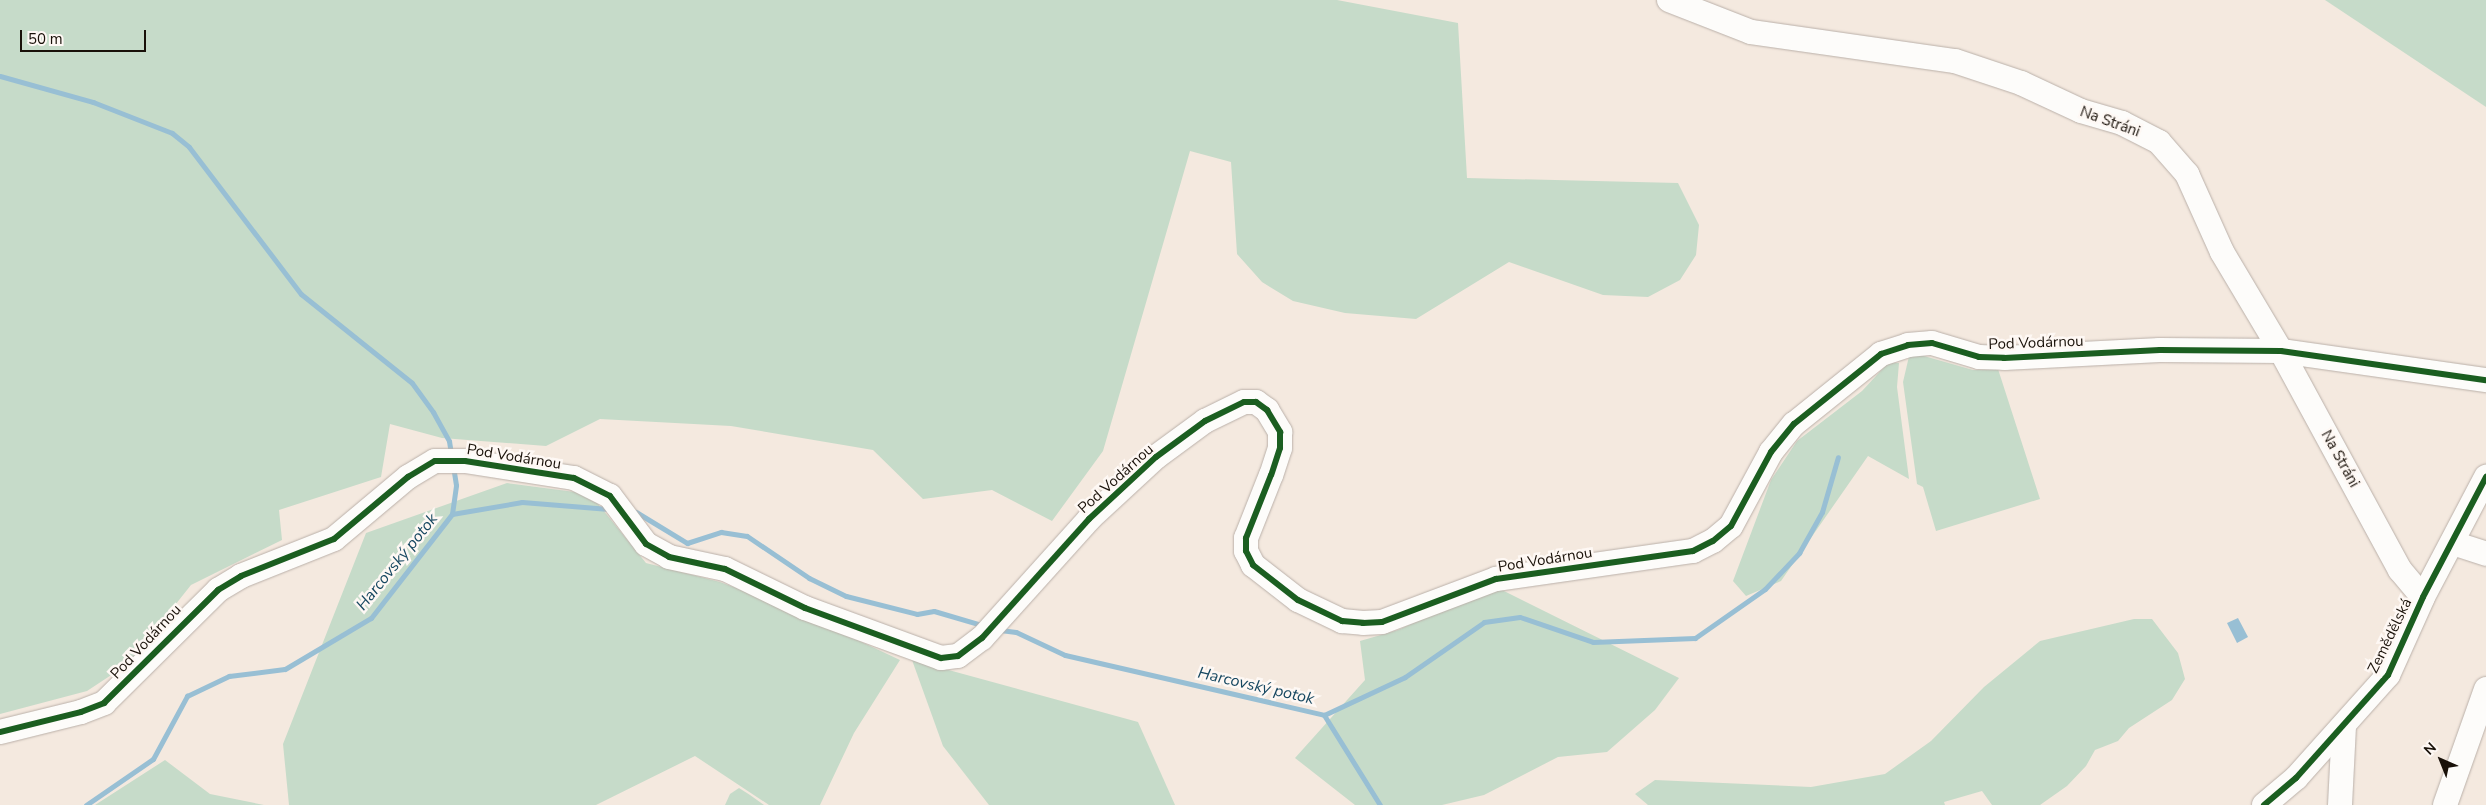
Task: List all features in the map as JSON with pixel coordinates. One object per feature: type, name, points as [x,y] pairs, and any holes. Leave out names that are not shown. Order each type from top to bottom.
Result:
[{"type":"street","name":"Na Stráni","points":[[1669,0],[1751,32],[1956,61],[2021,83],[2081,112],[2122,123],[2159,142],[2187,174],[2222,252],[2281,350],[2400,570],[2423,597]]},
{"type":"street","name":"Pod Vodárnou","points":[[0,732],[81,712],[104,703],[218,590],[241,576],[334,539],[408,477],[436,461],[452,461],[574,478],[610,496],[646,544],[669,558],[725,569],[805,608],[941,658],[958,656],[982,638],[1089,519],[1156,457],[1205,420],[1244,402],[1256,402],[1267,410],[1280,432],[1280,448],[1272,475],[1246,538],[1246,551],[1253,565],[1298,600],[1342,621],[1382,622],[1496,579],[1693,551],[1713,541],[1731,526],[1770,452],[1794,424],[1881,354],[1908,345],[1932,343],[1963,353],[2004,358],[2160,350],[2281,350],[2486,380]]},
{"type":"street","name":"Zemědělská","points":[[2264,805],[2296,778],[2388,674],[2423,597],[2486,477]]},
{"type":"street","points":[[2453,543],[2486,554]]},
{"type":"street","points":[[2445,805],[2486,689]]},
{"type":"street","points":[[2340,805],[2344,726]]},
{"type":"green space","points":[[0,0],[1337,0],[1458,23],[1467,178],[1678,183],[1699,225],[1696,255],[1680,280],[1648,297],[1603,295],[1509,262],[1416,319],[1345,313],[1293,301],[1262,282],[1237,254],[1231,162],[1190,151],[1103,451],[1052,521],[992,490],[923,499],[873,450],[731,426],[600,419],[546,446],[442,438],[390,424],[381,477],[279,510],[282,540],[191,585],[128,664],[87,691],[0,714]]},
{"type":"green space","points":[[2325,0],[2486,0],[2486,107]]},
{"type":"green space","points":[[1910,352],[1973,370],[1998,369],[2040,499],[1936,531],[1923,487],[1917,484],[1903,382]]},
{"type":"green space","points":[[1889,362],[1899,363],[1897,387],[1909,479],[1868,456],[1781,581],[1746,596],[1733,581],[1771,480],[1797,441],[1862,391]]},
{"type":"green space","points":[[507,483],[590,494],[646,563],[720,582],[785,606],[900,660],[854,733],[820,805],[769,805],[695,756],[596,805],[289,805],[283,744],[366,533]]},
{"type":"green space","points":[[1494,586],[1679,678],[1655,710],[1607,752],[1558,757],[1484,795],[1442,805],[1355,805],[1295,758],[1365,680],[1360,641],[1398,630]]},
{"type":"green space","points":[[2134,619],[2152,619],[2178,653],[2185,679],[2172,700],[2129,728],[2118,741],[2095,750],[2086,766],[2067,786],[2040,805],[1992,805],[1982,791],[1944,802],[1945,805],[1648,805],[1635,794],[1655,780],[1811,787],[1885,774],[1931,741],[1984,687],[2040,641]]},
{"type":"green space","points":[[912,660],[1138,722],[1175,805],[989,805],[943,746]]},
{"type":"green space","points":[[165,760],[210,794],[264,805],[95,805]]},
{"type":"green space","points":[[739,788],[764,805],[725,805],[730,794]]},
{"type":"water","points":[[2238,618],[2248,637],[2237,643],[2227,623]]},
{"type":"waterway","points":[[0,76],[93,102],[172,133],[189,147],[301,294],[412,383],[433,412],[449,441],[451,454]]},
{"type":"waterway","name":"Harcovský potok","points":[[1000,630],[1016,632],[1065,655],[1324,715],[1405,677],[1484,622],[1520,617],[1593,642],[1695,638],[1765,589],[1799,553],[1822,512],[1838,457]]},
{"type":"waterway","points":[[452,514],[456,485],[453,467]]},
{"type":"waterway","name":"Harcovský potok","points":[[86,805],[153,759],[187,696],[229,676],[285,669],[371,618],[452,514],[522,502],[609,509]]},
{"type":"waterway","name":"Harcovský potok","points":[[636,512],[687,543],[721,532],[747,536],[809,578],[846,596],[917,614],[934,611],[982,625]]},
{"type":"waterway","points":[[1324,715],[1380,805]]},
{"type":"cycle path","points":[[0,732],[81,712],[104,703],[218,590],[241,576],[334,539],[408,477],[435,461],[465,461],[574,478],[610,496],[646,544],[669,557],[725,569],[805,608],[941,658],[958,656],[982,638],[1089,519],[1156,457],[1205,421],[1244,402],[1256,402],[1267,410],[1280,432],[1280,448],[1246,538],[1246,551],[1253,565],[1298,600],[1342,621],[1363,623],[1382,622],[1496,579],[1693,551],[1713,541],[1731,526],[1771,452],[1794,424],[1881,354],[1908,345],[1932,343],[1979,357],[2004,358],[2160,350],[2281,351],[2486,380]]},
{"type":"cycle path","points":[[2264,805],[2296,778],[2388,675],[2423,597],[2486,477]]}]
